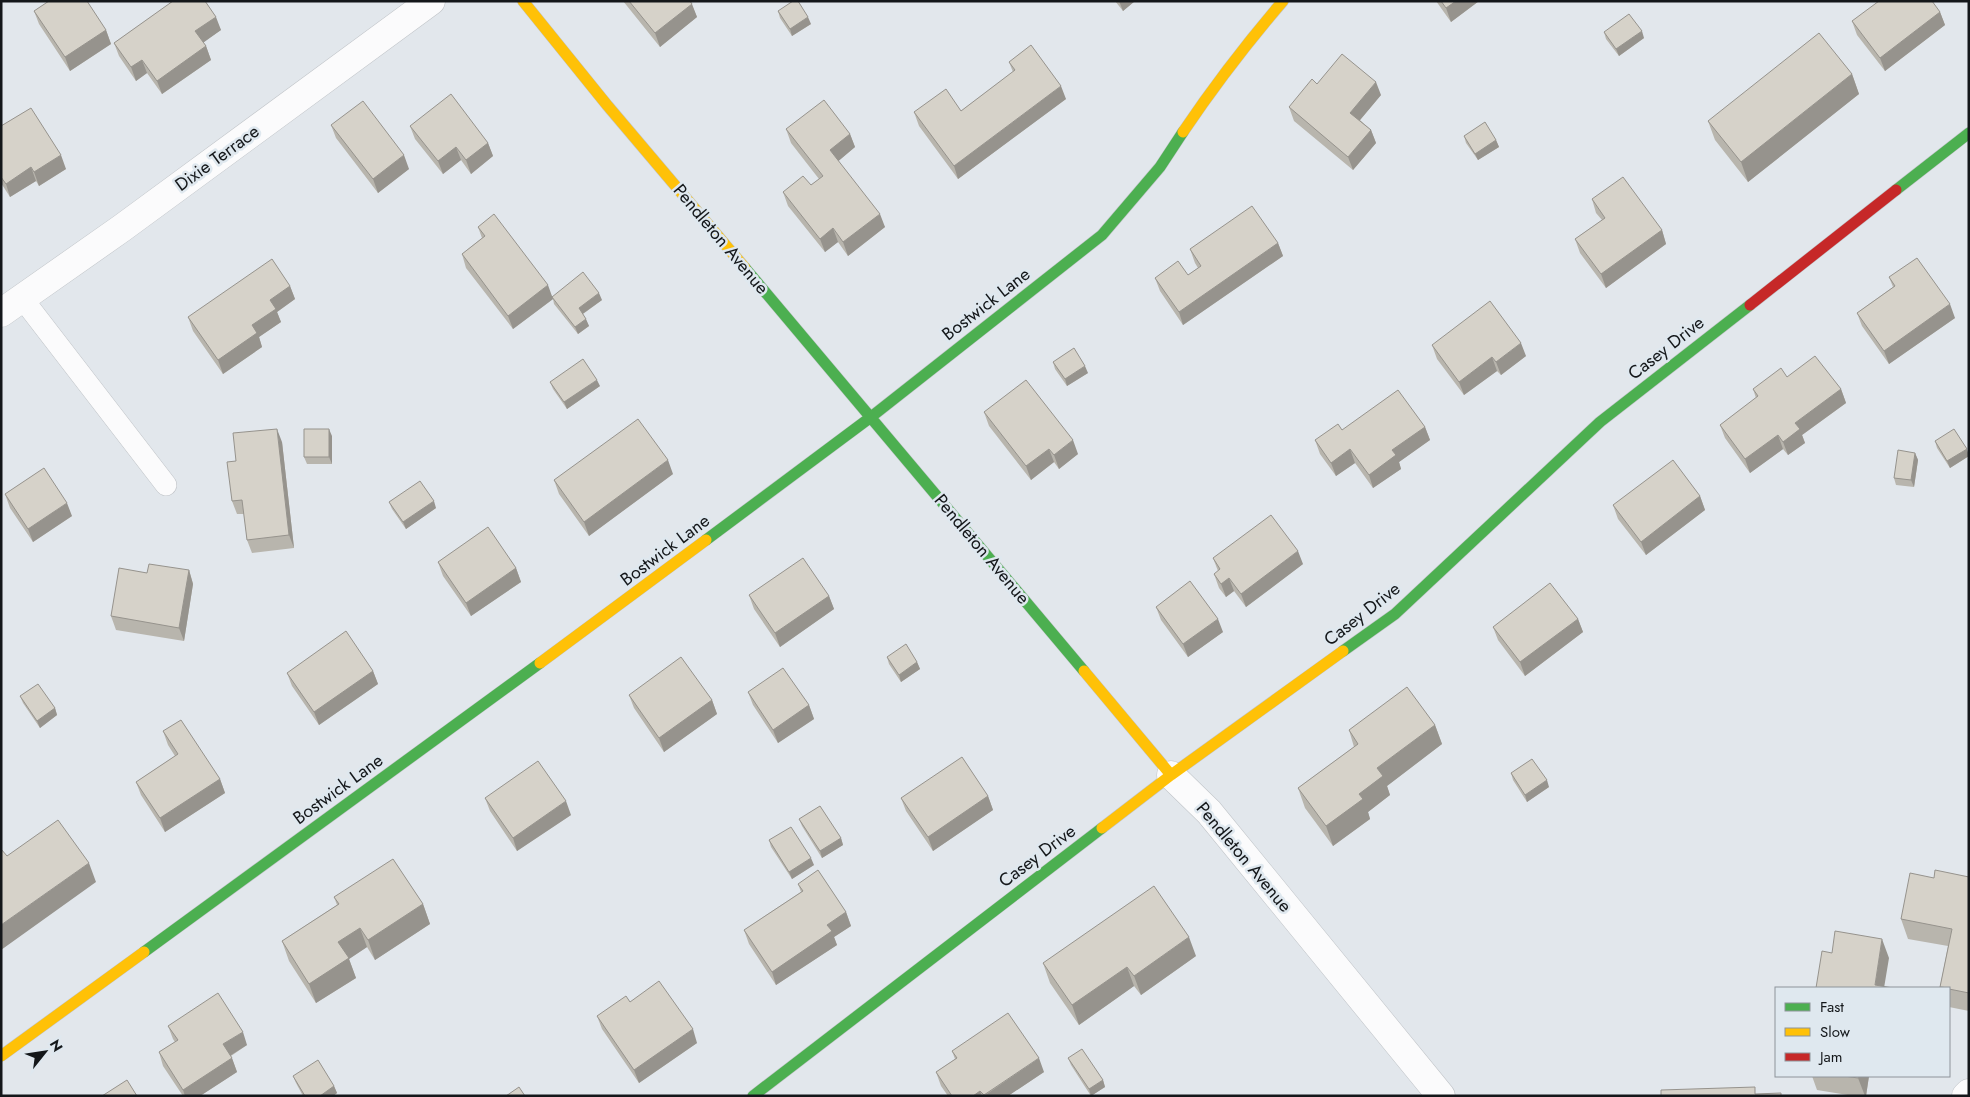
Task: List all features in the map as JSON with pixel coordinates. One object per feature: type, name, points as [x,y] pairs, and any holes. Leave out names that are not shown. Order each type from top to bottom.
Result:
[{"type":"street","name":"Dixie Terrace","points":[[12,305],[122,228],[431,1]]},
{"type":"street","name":"Pendleton Avenue","points":[[523,1],[607,105],[1172,775],[1210,812],[1441,1096]]},
{"type":"street","name":"Bostwick Lane","points":[[1,1056],[612,611],[871,416],[1102,235],[1160,167],[1212,89],[1282,1]]},
{"type":"street","name":"Casey Drive","points":[[753,1096],[1172,775],[1396,614],[1600,422],[1969,133]]},
{"type":"lane","points":[[12,305],[166,485]]},
{"type":"building","points":[[49,1],[87,1],[106,30],[65,57],[34,11]]},
{"type":"building","points":[[173,1],[205,1],[216,17],[195,31],[206,46],[157,81],[142,60],[131,67],[114,43]]},
{"type":"building","points":[[629,1],[690,1],[692,4],[655,33]]},
{"type":"building","points":[[793,1],[798,1],[808,17],[790,29],[778,11]]},
{"type":"building","points":[[1441,1],[1456,1],[1446,8]]},
{"type":"building","points":[[1879,1],[1932,1],[1940,12],[1880,58],[1852,21]]},
{"type":"building","points":[[1629,14],[1642,31],[1616,49],[1604,32]]},
{"type":"building","points":[[1819,33],[1852,74],[1741,162],[1708,121]]},
{"type":"building","points":[[1031,45],[1061,86],[954,166],[914,112],[946,89],[961,111],[1015,70],[1009,62]]},
{"type":"building","points":[[1342,54],[1376,82],[1350,113],[1371,130],[1348,157],[1289,107],[1312,79],[1317,84]]},
{"type":"building","points":[[451,94],[488,143],[466,160],[456,147],[438,161],[410,126]]},
{"type":"building","points":[[824,100],[850,134],[830,150],[880,214],[843,242],[833,228],[820,239],[783,192],[803,176],[811,185],[823,176],[786,129]]},
{"type":"building","points":[[363,101],[404,155],[373,179],[331,125]]},
{"type":"building","points":[[31,108],[61,155],[34,172],[31,167],[6,184],[1,177],[1,126]]},
{"type":"building","points":[[1485,122],[1496,140],[1475,154],[1464,136]]},
{"type":"building","points":[[1623,177],[1662,230],[1601,274],[1575,239],[1605,218],[1592,199]]},
{"type":"building","points":[[1252,206],[1278,243],[1179,312],[1155,278],[1178,261],[1188,275],[1201,266],[1190,249]]},
{"type":"building","points":[[494,214],[548,285],[508,316],[462,254],[485,236],[478,227]]},
{"type":"building","points":[[1917,258],[1950,304],[1884,351],[1857,313],[1895,286],[1889,277]]},
{"type":"building","points":[[272,259],[290,286],[270,300],[276,309],[252,325],[257,333],[218,360],[188,317]]},
{"type":"building","points":[[583,272],[599,293],[579,308],[586,319],[575,327],[552,297]]},
{"type":"building","points":[[1490,301],[1521,343],[1496,362],[1492,357],[1459,382],[1432,345]]},
{"type":"building","points":[[1074,348],[1085,366],[1065,379],[1053,362]]},
{"type":"building","points":[[1815,356],[1841,389],[1795,423],[1800,429],[1783,442],[1778,435],[1745,459],[1720,425],[1758,396],[1753,389],[1781,368],[1787,377]]},
{"type":"building","points":[[583,359],[597,380],[564,402],[550,382]]},
{"type":"building","points":[[1026,380],[1073,440],[1054,455],[1049,449],[1026,466],[984,412]]},
{"type":"building","points":[[1398,390],[1425,427],[1392,450],[1396,455],[1369,475],[1350,449],[1331,463],[1315,440],[1338,424],[1342,430]]},
{"type":"building","points":[[638,419],[668,460],[584,522],[554,480]]},
{"type":"building","points":[[277,429],[289,535],[247,540],[242,500],[232,501],[227,462],[236,461],[233,433]]},
{"type":"building","points":[[304,429],[329,429],[329,457],[304,457]]},
{"type":"building","points":[[1954,429],[1967,449],[1947,461],[1935,441]]},
{"type":"building","points":[[1898,450],[1915,453],[1911,480],[1894,478]]},
{"type":"building","points":[[1673,460],[1700,496],[1641,542],[1613,505]]},
{"type":"building","points":[[44,468],[67,503],[28,529],[5,494]]},
{"type":"building","points":[[420,481],[434,501],[403,522],[389,502]]},
{"type":"building","points":[[1271,515],[1298,551],[1241,594],[1229,578],[1221,584],[1214,574],[1220,569],[1213,558]]},
{"type":"building","points":[[488,527],[516,568],[466,603],[438,562]]},
{"type":"building","points":[[803,558],[829,596],[775,633],[749,595]]},
{"type":"building","points":[[149,564],[189,570],[179,628],[111,616],[119,568],[147,573]]},
{"type":"building","points":[[1190,581],[1218,619],[1183,644],[1156,607]]},
{"type":"building","points":[[1550,583],[1578,619],[1520,662],[1493,627]]},
{"type":"building","points":[[346,631],[373,671],[314,712],[287,673]]},
{"type":"building","points":[[906,644],[917,662],[899,675],[887,657]]},
{"type":"building","points":[[681,657],[712,700],[659,738],[629,695]]},
{"type":"building","points":[[783,668],[809,705],[773,730],[748,692]]},
{"type":"building","points":[[38,684],[55,708],[37,721],[20,696]]},
{"type":"building","points":[[1407,687],[1435,725],[1377,768],[1383,776],[1359,794],[1363,799],[1326,826],[1298,788],[1358,744],[1349,730]]},
{"type":"building","points":[[181,720],[220,779],[160,818],[136,782],[178,754],[163,731]]},
{"type":"building","points":[[962,757],[988,796],[928,837],[901,798]]},
{"type":"building","points":[[1532,759],[1547,780],[1525,795],[1511,773]]},
{"type":"building","points":[[538,761],[566,801],[513,838],[485,798]]},
{"type":"building","points":[[820,806],[841,838],[820,851],[799,819]]},
{"type":"building","points":[[58,820],[89,863],[1,925],[1,849],[7,856]]},
{"type":"building","points":[[791,827],[811,858],[789,872],[769,840]]},
{"type":"building","points":[[393,859],[423,904],[368,940],[360,928],[338,942],[349,958],[309,984],[282,941],[339,904],[334,897]]},
{"type":"building","points":[[818,870],[846,912],[827,925],[832,931],[772,972],[744,930],[803,891],[798,884]]},
{"type":"building","points":[[1935,870],[1969,877],[1969,993],[1950,989],[1950,987],[1940,987],[1952,929],[1901,919],[1910,873],[1934,878]]},
{"type":"building","points":[[1154,886],[1189,937],[1134,976],[1127,967],[1072,1005],[1043,963]]},
{"type":"building","points":[[1835,931],[1882,939],[1875,985],[1887,987],[1816,987],[1822,951],[1832,953]]},
{"type":"building","points":[[659,981],[693,1029],[634,1070],[597,1016],[626,996],[630,1002]]},
{"type":"building","points":[[218,993],[243,1032],[223,1044],[232,1058],[183,1090],[159,1052],[178,1040],[168,1026]]},
{"type":"building","points":[[1008,1013],[1039,1058],[984,1095],[980,1091],[973,1096],[952,1096],[936,1072],[957,1058],[952,1051]]},
{"type":"building","points":[[1082,1049],[1103,1080],[1089,1089],[1068,1058]]},
{"type":"building","points":[[318,1060],[334,1086],[320,1096],[305,1096],[293,1076]]},
{"type":"building","points":[[127,1080],[137,1096],[102,1096]]},
{"type":"building","points":[[519,1087],[525,1096],[506,1096]]},
{"type":"building","points":[[1755,1087],[1755,1094],[1781,1093],[1781,1096],[1661,1096],[1661,1090]]},
{"type":"traffic: fast","points":[[706,540],[871,417],[1102,235],[1160,167],[1183,132]]},
{"type":"traffic: fast","points":[[1896,190],[1969,133]]},
{"type":"traffic: fast","points":[[745,268],[1084,671]]},
{"type":"traffic: fast","points":[[1343,651],[1395,614],[1600,422],[1750,305]]},
{"type":"traffic: fast","points":[[144,952],[540,663]]},
{"type":"traffic: fast","points":[[753,1096],[1102,828]]},
{"type":"traffic: slow","points":[[523,1],[607,105],[745,268]]},
{"type":"traffic: slow","points":[[1183,132],[1231,65],[1283,1]]},
{"type":"traffic: slow","points":[[540,663],[706,540]]},
{"type":"traffic: slow","points":[[1102,828],[1171,775],[1343,651]]},
{"type":"traffic: slow","points":[[1084,671],[1171,775]]},
{"type":"traffic: slow","points":[[1,1056],[144,952]]},
{"type":"traffic: jam","points":[[1750,305],[1896,190]]}]
